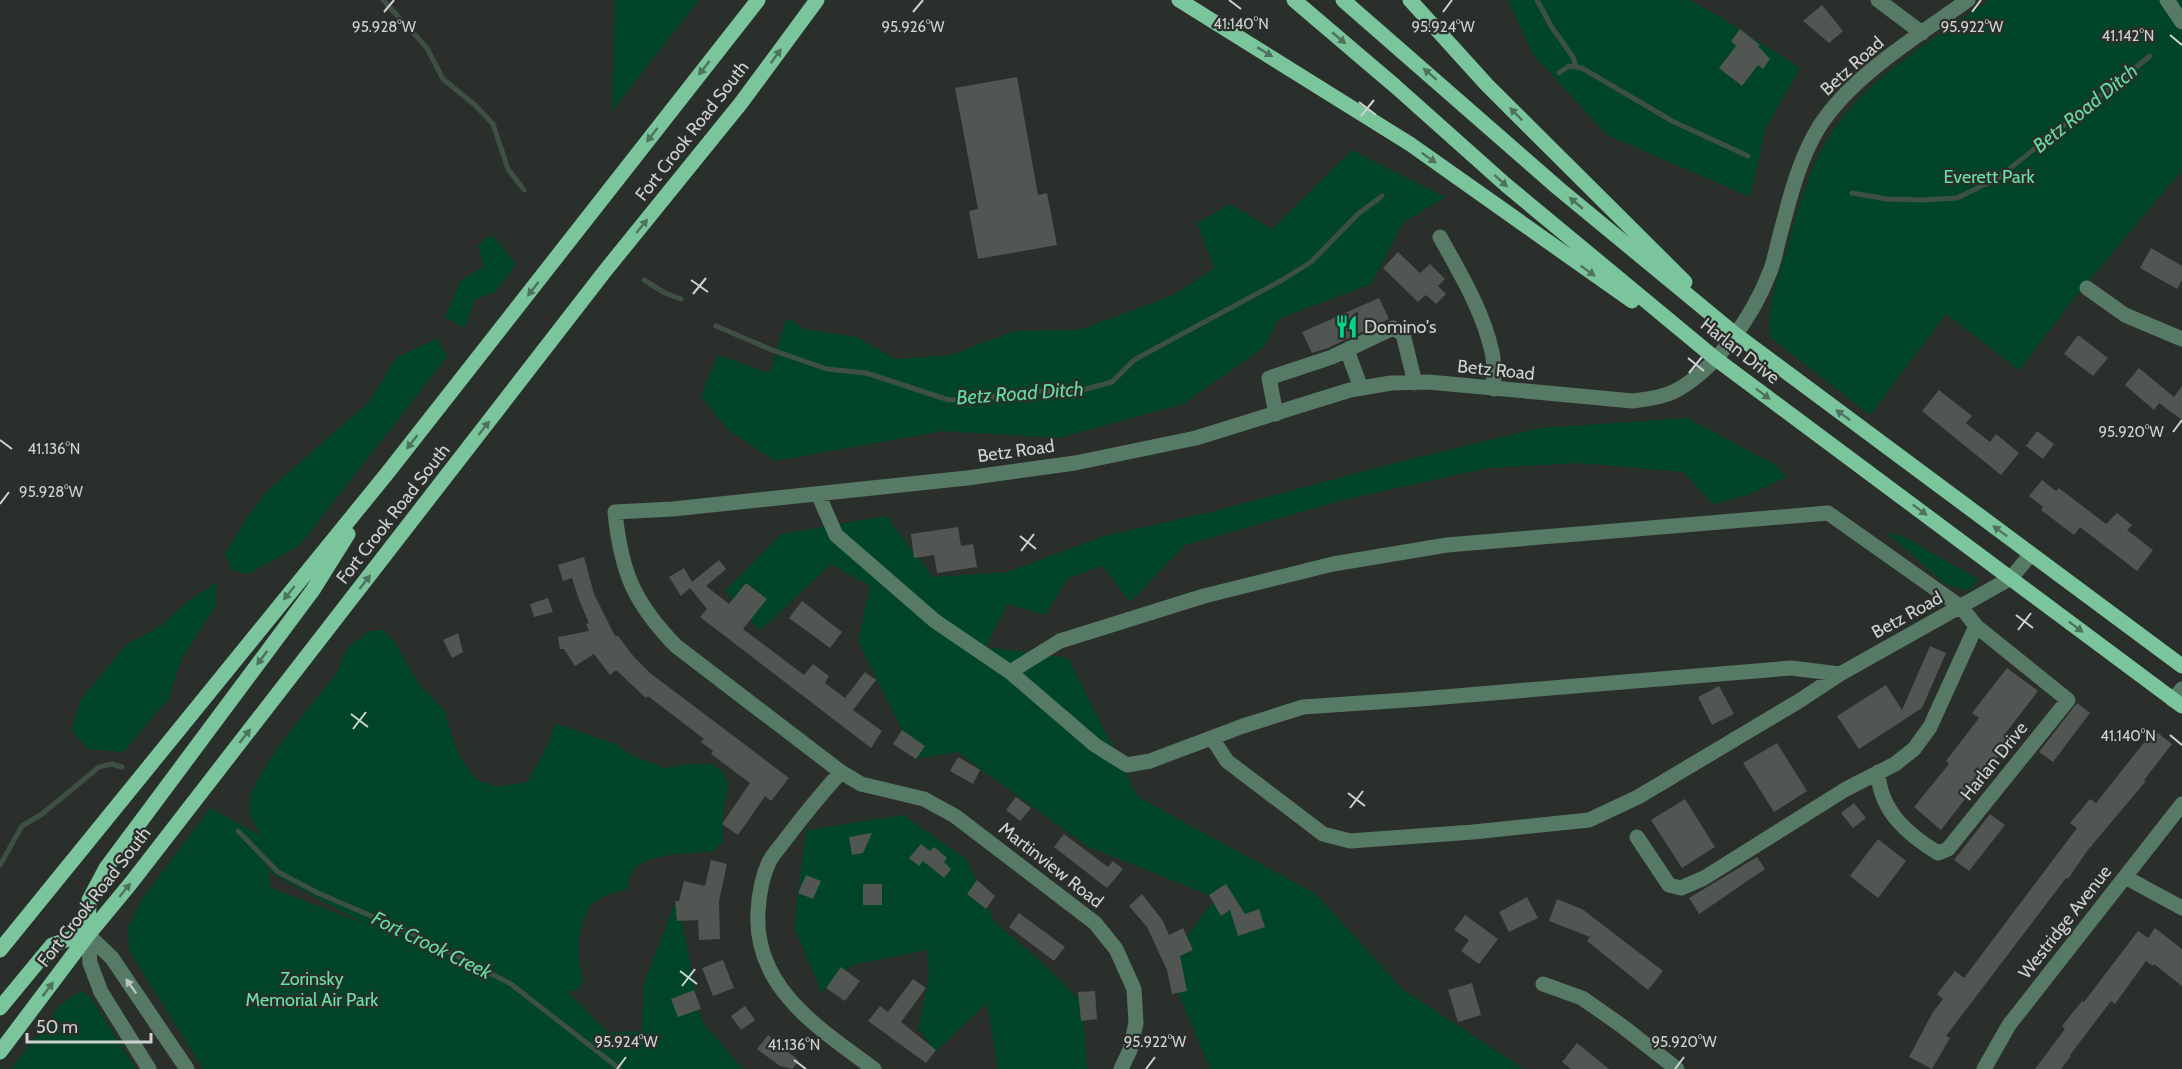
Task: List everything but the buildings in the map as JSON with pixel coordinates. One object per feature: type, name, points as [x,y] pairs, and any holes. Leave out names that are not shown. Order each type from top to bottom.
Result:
[{"type":"main road","points":[[719,48],[753,0]]},
{"type":"main road","name":"Fort Crook Road South","points":[[0,951],[389,471],[758,0]]},
{"type":"main road","name":"Fort Crook Road South","points":[[0,1052],[88,935],[605,271],[741,103],[817,0]]},
{"type":"main road","points":[[1179,0],[1410,144],[1716,359]]},
{"type":"main road","name":"Harlan Drive","points":[[1294,0],[1506,185],[1716,359],[2011,578],[2179,698]]},
{"type":"main road","name":"Harlan Drive","points":[[1344,0],[1558,188],[1734,334],[2182,666]]},
{"type":"main road","points":[[1410,0],[1487,85],[1656,252],[1734,334]]},
{"type":"main road","points":[[0,1008],[52,945],[77,936],[88,935],[89,900],[106,868],[313,590],[389,471]]},
{"type":"street","points":[[1878,0],[1922,33]]},
{"type":"street","name":"Betz Road","points":[[615,512],[673,509],[818,494],[967,478],[1074,463],[1196,438],[1361,388],[1391,383],[1633,401],[1657,398],[1673,392],[1695,378],[1716,359],[1751,311],[1770,274],[1799,169],[1818,128],[1828,113],[1851,88],[1968,0]]},
{"type":"street","points":[[2167,0],[2182,22]]},
{"type":"street","points":[[1440,237],[1485,327],[1493,354],[1494,389]]},
{"type":"street","points":[[2087,288],[2126,315],[2182,339]]},
{"type":"street","points":[[1276,414],[1269,378],[1347,350],[1393,328],[1403,334],[1415,383]]},
{"type":"street","points":[[1347,350],[1361,388]]},
{"type":"street","points":[[818,494],[836,536],[935,621],[1010,672],[1095,745],[1127,765],[1150,760],[1303,707],[1791,668],[1840,674]]},
{"type":"street","name":"Martinview Road","points":[[615,512],[622,558],[630,582],[654,623],[676,646],[841,772],[861,784],[924,799],[955,816],[1095,923],[1116,949],[1134,989],[1136,1023],[1130,1050],[1121,1069]]},
{"type":"street","name":"Betz Road","points":[[1010,672],[1060,640],[1204,596],[1332,564],[1447,545],[1828,513],[1961,607]]},
{"type":"street","name":"Betz Road","points":[[1212,738],[1227,761],[1323,834],[1350,841],[1473,832],[1589,820],[1638,797],[1840,674],[2011,578],[2031,554]]},
{"type":"street","name":"Harlan Drive","points":[[1878,772],[1879,788],[1893,817],[1914,838],[1938,853],[1947,849],[2068,700],[1976,626],[1961,607]]},
{"type":"street","points":[[1637,837],[1669,885],[1681,888],[1704,878],[1846,789],[1895,764],[1914,748],[1930,727],[1976,626]]},
{"type":"street","points":[[841,772],[769,861],[759,895],[757,925],[761,951],[777,985],[799,1012],[874,1069]]},
{"type":"street","name":"Westridge Avenue","points":[[1984,1069],[2009,1025],[2182,804]]},
{"type":"street","points":[[2125,877],[2182,908]]},
{"type":"street","points":[[88,935],[90,963],[101,992],[149,1069]]},
{"type":"street","points":[[88,935],[112,958],[187,1069]]},
{"type":"street","points":[[1543,984],[1582,998],[1677,1069]]},
{"type":"green space","points":[[615,0],[699,0],[612,111]]},
{"type":"green space","points":[[1508,0],[1689,0],[1717,15],[1800,68],[1766,128],[1750,197],[1607,135],[1532,53]]},
{"type":"green space","name":"Everett Park","points":[[1989,0],[2182,0],[2182,170],[2071,302],[2019,370],[1946,314],[1870,415],[1770,337],[1769,315],[1776,282],[1810,174],[1836,126],[1853,105],[1896,66]]},
{"type":"green space","points":[[1352,150],[1445,197],[1403,223],[1371,284],[1278,319],[1264,347],[1183,404],[1059,438],[942,431],[775,461],[727,429],[701,396],[718,355],[769,373],[787,318],[805,329],[856,337],[895,359],[951,355],[1014,331],[1079,330],[1174,295],[1214,268],[1197,223],[1230,204],[1272,229]]},
{"type":"green space","points":[[492,235],[516,264],[495,292],[474,300],[465,328],[445,317],[460,281],[484,266],[478,245]]},
{"type":"green space","points":[[437,338],[447,357],[299,546],[248,574],[232,570],[225,553],[266,492],[370,401],[396,358]]},
{"type":"green space","points":[[1688,418],[1777,466],[1786,477],[1751,494],[1713,504],[1683,472],[1578,463],[1488,468],[1343,500],[1185,545],[1130,602],[1102,566],[1068,578],[1045,615],[1007,604],[986,647],[1068,658],[1138,797],[1316,894],[1402,989],[1524,1069],[1210,1069],[1171,975],[1187,936],[1216,898],[1087,846],[957,752],[916,759],[858,641],[870,586],[831,564],[760,631],[725,591],[781,534],[886,516],[933,577],[1007,572],[1104,536],[1207,513],[1539,428]]},
{"type":"green space","points":[[1886,532],[1902,536],[1978,579],[1969,591],[1945,584]]},
{"type":"green space","points":[[216,583],[216,605],[181,660],[169,698],[123,752],[88,749],[71,730],[81,699],[127,644],[161,626],[187,602]]},
{"type":"green space","name":"Zorinsky Memorial Air Park","points":[[383,630],[395,643],[420,686],[445,711],[461,759],[476,779],[496,787],[527,782],[549,743],[555,723],[615,744],[632,755],[664,768],[688,764],[712,764],[724,773],[729,786],[724,805],[723,841],[714,851],[670,855],[648,860],[633,871],[627,889],[605,896],[593,903],[585,915],[581,930],[579,961],[581,983],[576,991],[567,991],[608,1033],[642,1031],[643,986],[677,897],[702,1022],[743,1069],[203,1069],[129,950],[128,927],[142,899],[210,808],[261,836],[249,813],[250,795],[262,772],[278,747],[336,674],[347,648],[370,631]],"holes":[[[264,849],[271,873],[367,925],[271,888]]]},
{"type":"green space","points":[[903,815],[966,859],[995,923],[1034,955],[1082,1002],[1087,1069],[998,1069],[987,1003],[935,1052],[918,1028],[929,977],[927,950],[852,965],[821,992],[794,927],[806,830]]},
{"type":"green space","points":[[82,991],[91,998],[136,1069],[11,1069],[61,1004]]},
{"type":"waterway","name":"Betz Road Ditch","points":[[383,0],[427,48],[443,79],[475,105],[493,124],[508,169],[524,190]]},
{"type":"waterway","points":[[1537,0],[1551,26],[1573,57],[1576,66]]},
{"type":"waterway","name":"Betz Road Ditch","points":[[1852,193],[1887,199],[1957,198],[1998,178],[2150,56]]},
{"type":"waterway","name":"Betz Road Ditch","points":[[1559,73],[1569,66],[1582,68],[1672,121],[1748,156]]},
{"type":"waterway","name":"Betz Road Ditch","points":[[716,326],[772,350],[827,369],[866,373],[949,400],[987,398],[1028,391],[1075,392],[1112,382],[1134,360],[1311,262],[1358,214],[1382,196]]},
{"type":"waterway","name":"Betz Road Ditch","points":[[644,280],[665,293],[681,299]]},
{"type":"waterway","name":"Fort Crook Creek","points":[[0,865],[22,826],[42,814],[99,767],[112,764],[122,767]]},
{"type":"waterway","name":"Fort Crook Creek","points":[[238,831],[278,872],[318,893],[422,938],[511,984],[620,1069]]},
{"type":"place","name":"Domino's","points":[[1346,327]]}]
